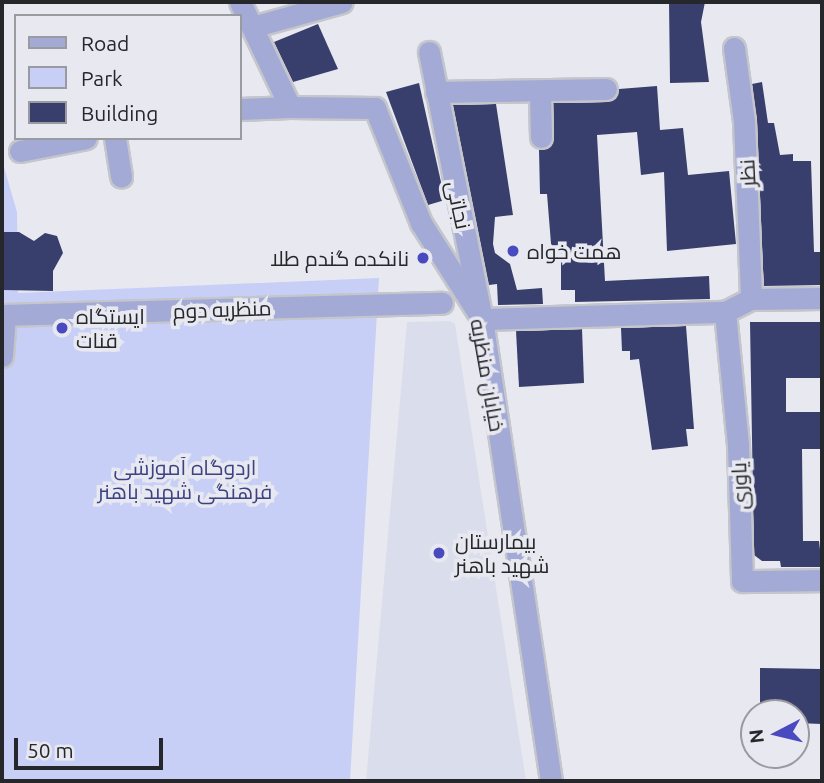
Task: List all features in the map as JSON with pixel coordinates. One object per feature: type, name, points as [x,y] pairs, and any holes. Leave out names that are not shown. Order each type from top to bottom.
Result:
[{"type":"street","points":[[240,2],[290,107],[242,109]]},
{"type":"street","points":[[252,27],[342,2]]},
{"type":"street","name":"نظر","points":[[734,48],[744,121],[751,299]]},
{"type":"street","name":"نجاتی","points":[[429,52],[482,318]]},
{"type":"street","points":[[436,92],[540,93],[606,89]]},
{"type":"street","points":[[540,93],[541,137]]},
{"type":"street","name":"خیابان منظریه","points":[[290,107],[375,108],[421,223],[482,318],[551,781]]},
{"type":"street","points":[[20,151],[76,140]]},
{"type":"street","points":[[115,140],[121,177]]},
{"type":"street","points":[[482,318],[725,312],[751,299],[822,298]]},
{"type":"street","name":"منظریه دوم","points":[[4,315],[442,303]]},
{"type":"street","name":"یاوری","points":[[725,312],[738,444],[742,581],[822,580]]},
{"type":"street","points":[[2,356],[4,315]]},
{"type":"shaded area","name":"بیمارستان شهید باهنر","points":[[450,321],[455,324],[526,781],[366,781],[407,322]]},
{"type":"green space","name":"اردوگاه آموزشی فرهنگی شهید باهنر","points":[[2,160],[17,212],[18,293],[379,278],[350,781],[2,781]]},
{"type":"building","points":[[669,2],[705,2],[701,22],[709,82],[670,83]]},
{"type":"building","points":[[318,24],[338,69],[293,82],[274,42]]},
{"type":"building","points":[[762,82],[768,123],[774,123],[780,155],[793,154],[793,161],[811,161],[814,252],[822,252],[822,285],[764,286],[752,84]]},
{"type":"building","points":[[419,83],[445,200],[428,205],[386,92]]},
{"type":"building","points":[[657,86],[660,130],[683,128],[688,175],[729,171],[736,244],[667,251],[664,172],[641,175],[637,132],[597,135],[605,281],[709,276],[710,299],[575,302],[575,290],[561,290],[561,256],[552,256],[547,194],[540,194],[539,150],[553,143],[553,103],[607,102],[619,89]]},
{"type":"building","points":[[496,104],[513,215],[495,217],[495,253],[510,264],[517,290],[542,288],[543,304],[498,305],[497,284],[489,285],[453,105]]},
{"type":"building","points":[[4,232],[19,232],[34,241],[45,233],[57,236],[63,253],[53,271],[53,291],[3,290]]},
{"type":"building","points":[[750,322],[822,322],[822,378],[786,378],[786,412],[822,412],[822,449],[802,449],[803,541],[819,541],[822,567],[781,567],[780,561],[762,561],[754,555]]},
{"type":"building","points":[[686,326],[694,429],[686,429],[688,446],[652,450],[639,359],[630,360],[630,351],[622,351],[621,328]]},
{"type":"building","points":[[582,329],[584,383],[519,387],[516,331]]},
{"type":"building","points":[[760,668],[822,669],[822,724],[810,724],[810,699],[760,699]]},
{"type":"place","name":"همت خواه","points":[[513,251]]},
{"type":"place","name":"نانکده گندم طلا","points":[[423,258]]},
{"type":"place","name":"ایستگاه قنات","points":[[62,328]]},
{"type":"place","name":"بیمارستان شهید باهنر","points":[[439,553]]}]
